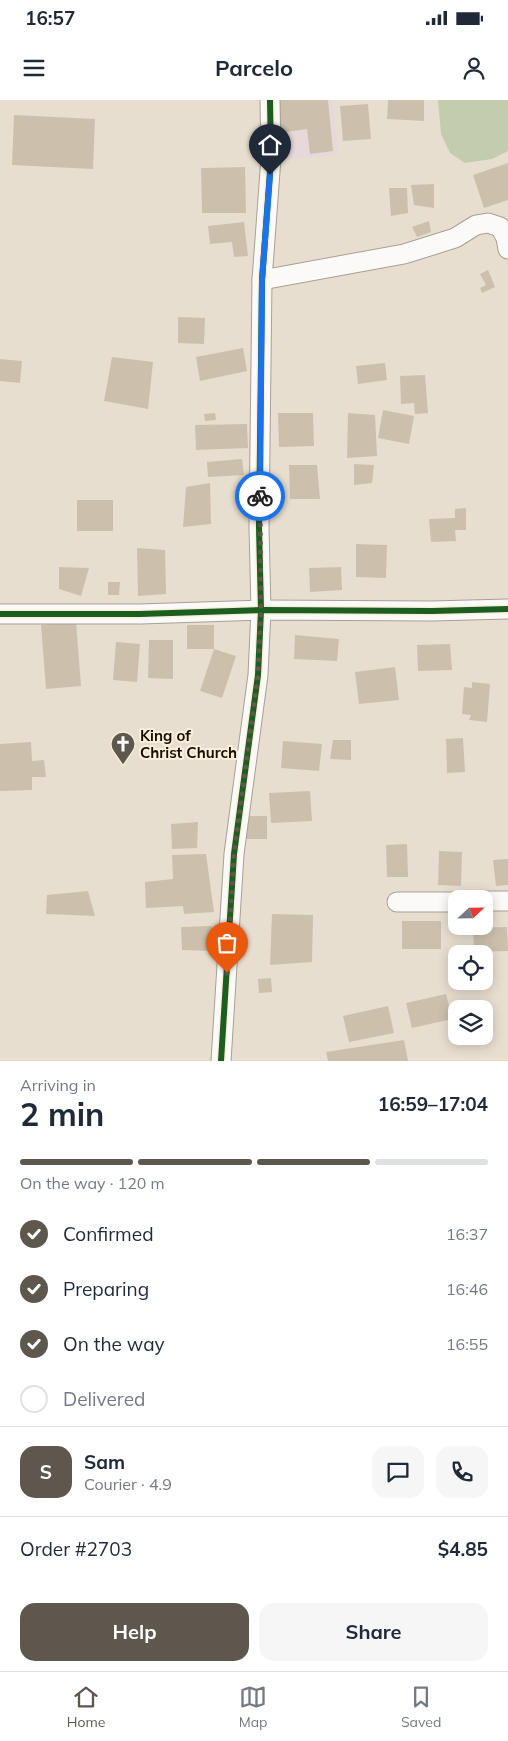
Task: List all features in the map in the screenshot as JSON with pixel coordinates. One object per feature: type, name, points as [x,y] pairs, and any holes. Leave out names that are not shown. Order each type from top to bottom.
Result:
[{"type":"street","points":[[221,1061],[234,854],[258,675],[261,610],[259,528],[262,280],[271,158],[270,100]]},
{"type":"street","points":[[262,280],[404,254],[455,238],[476,225],[488,223],[500,227],[506,238],[508,249]]},
{"type":"street","points":[[0,614],[508,609]]},
{"type":"street","points":[[493,902],[508,901]]},
{"type":"street","points":[[397,902],[448,902]]},
{"type":"shaded area","points":[[270,100],[333,100],[338,152],[334,155],[292,159],[271,158]]},
{"type":"green space","points":[[438,100],[508,100],[508,151],[492,159],[465,163],[450,153],[441,134]]},
{"type":"building","points":[[275,100],[328,100],[333,151],[310,154],[307,129],[279,133]]},
{"type":"building","points":[[388,100],[424,100],[424,121],[387,119]]},
{"type":"building","points":[[368,104],[371,139],[343,141],[340,106]]},
{"type":"building","points":[[14,115],[95,119],[93,169],[12,165]]},
{"type":"building","points":[[508,163],[508,200],[484,208],[473,175]]},
{"type":"building","points":[[245,167],[246,213],[202,213],[201,168]]},
{"type":"building","points":[[434,184],[434,208],[414,205],[411,185]]},
{"type":"building","points":[[389,188],[407,188],[408,213],[391,216]]},
{"type":"building","points":[[429,221],[431,232],[417,237],[412,227]]},
{"type":"building","points":[[244,222],[248,256],[234,257],[232,242],[210,244],[208,226]]},
{"type":"building","points":[[488,270],[495,287],[482,293],[480,288],[486,285],[480,274]]},
{"type":"building","points":[[178,317],[205,318],[204,344],[178,343]]},
{"type":"building","points":[[243,348],[247,371],[200,381],[196,357]]},
{"type":"building","points":[[112,357],[153,362],[148,409],[104,401]]},
{"type":"building","points":[[0,359],[22,361],[20,383],[0,381]]},
{"type":"building","points":[[385,363],[387,380],[358,384],[356,366]]},
{"type":"building","points":[[425,375],[428,413],[415,414],[414,403],[401,404],[400,376]]},
{"type":"building","points":[[383,410],[414,416],[409,444],[378,438]]},
{"type":"building","points":[[215,413],[216,420],[205,421],[204,414]]},
{"type":"building","points":[[278,413],[313,413],[314,446],[279,447]]},
{"type":"building","points":[[348,413],[375,415],[377,456],[347,458]]},
{"type":"building","points":[[247,424],[248,448],[196,450],[195,425]]},
{"type":"building","points":[[242,459],[244,475],[208,477],[207,462]]},
{"type":"building","points":[[354,464],[374,465],[372,483],[354,485]]},
{"type":"building","points":[[289,465],[317,465],[320,499],[290,499]]},
{"type":"building","points":[[210,483],[211,524],[183,527],[186,487]]},
{"type":"building","points":[[77,500],[113,500],[113,531],[77,531]]},
{"type":"building","points":[[466,508],[466,530],[455,530],[456,541],[431,542],[429,519],[455,518],[455,509]]},
{"type":"building","points":[[356,544],[387,545],[386,578],[356,577]]},
{"type":"building","points":[[137,548],[165,550],[166,594],[138,596]]},
{"type":"building","points":[[59,567],[89,568],[81,596],[59,589]]},
{"type":"building","points":[[341,567],[342,590],[310,592],[309,568]]},
{"type":"building","points":[[108,582],[120,582],[119,595],[108,595]]},
{"type":"building","points":[[76,622],[81,686],[46,689],[41,625]]},
{"type":"building","points":[[187,625],[214,625],[214,649],[187,649]]},
{"type":"building","points":[[295,635],[339,639],[337,661],[294,659]]},
{"type":"building","points":[[149,640],[173,640],[173,679],[148,678]]},
{"type":"building","points":[[116,642],[140,644],[137,682],[113,680]]},
{"type":"building","points":[[450,644],[452,670],[418,671],[417,645]]},
{"type":"building","points":[[214,649],[236,656],[222,698],[200,691]]},
{"type":"building","points":[[395,667],[399,700],[359,704],[355,672]]},
{"type":"building","points":[[472,682],[490,684],[487,722],[469,720],[471,715],[462,714],[464,687],[472,688]]},
{"type":"building","points":[[463,738],[465,772],[447,773],[446,739]]},
{"type":"building","points":[[333,740],[351,740],[351,760],[330,759]]},
{"type":"building","points":[[283,741],[322,744],[319,771],[281,768]]},
{"type":"building","points":[[31,742],[32,761],[44,760],[46,777],[32,777],[32,790],[0,791],[0,744]]},
{"type":"building","points":[[310,791],[312,821],[271,823],[269,793]]},
{"type":"building","points":[[246,816],[267,816],[267,839],[246,839]]},
{"type":"building","points":[[198,822],[197,848],[172,849],[171,824]]},
{"type":"building","points":[[407,844],[408,877],[387,877],[386,845]]},
{"type":"building","points":[[439,851],[462,852],[461,886],[438,885]]},
{"type":"building","points":[[206,854],[214,912],[184,914],[183,906],[146,908],[145,882],[173,879],[172,855]]},
{"type":"building","points":[[508,859],[508,885],[496,886],[493,860]]},
{"type":"building","points":[[88,891],[95,916],[46,914],[47,895]]},
{"type":"building","points":[[272,914],[313,915],[312,962],[270,965]]},
{"type":"building","points":[[402,921],[441,921],[441,949],[402,949]]},
{"type":"building","points":[[212,926],[211,951],[182,950],[181,927]]},
{"type":"building","points":[[493,927],[507,927],[508,951],[493,951],[493,945],[474,945],[473,935],[493,935]]},
{"type":"building","points":[[271,978],[272,992],[259,993],[258,979]]},
{"type":"building","points":[[446,994],[448,1020],[412,1028],[406,1003]]},
{"type":"building","points":[[388,1006],[394,1033],[349,1042],[343,1016]]},
{"type":"building","points":[[404,1040],[408,1061],[328,1061],[326,1052]]},
{"type":"cycle path","points":[[221,1061],[234,854],[258,675],[261,610],[259,528],[262,280],[271,158],[270,100]]},
{"type":"cycle path","points":[[0,614],[508,609]]},
{"type":"way so far","points":[[227,973],[234,854],[258,675],[261,610],[260,496]]},
{"type":"place","name":"King of Christ Church","points":[[123,765]]},
{"type":"route","points":[[260,496],[262,280],[270,175]]}]
